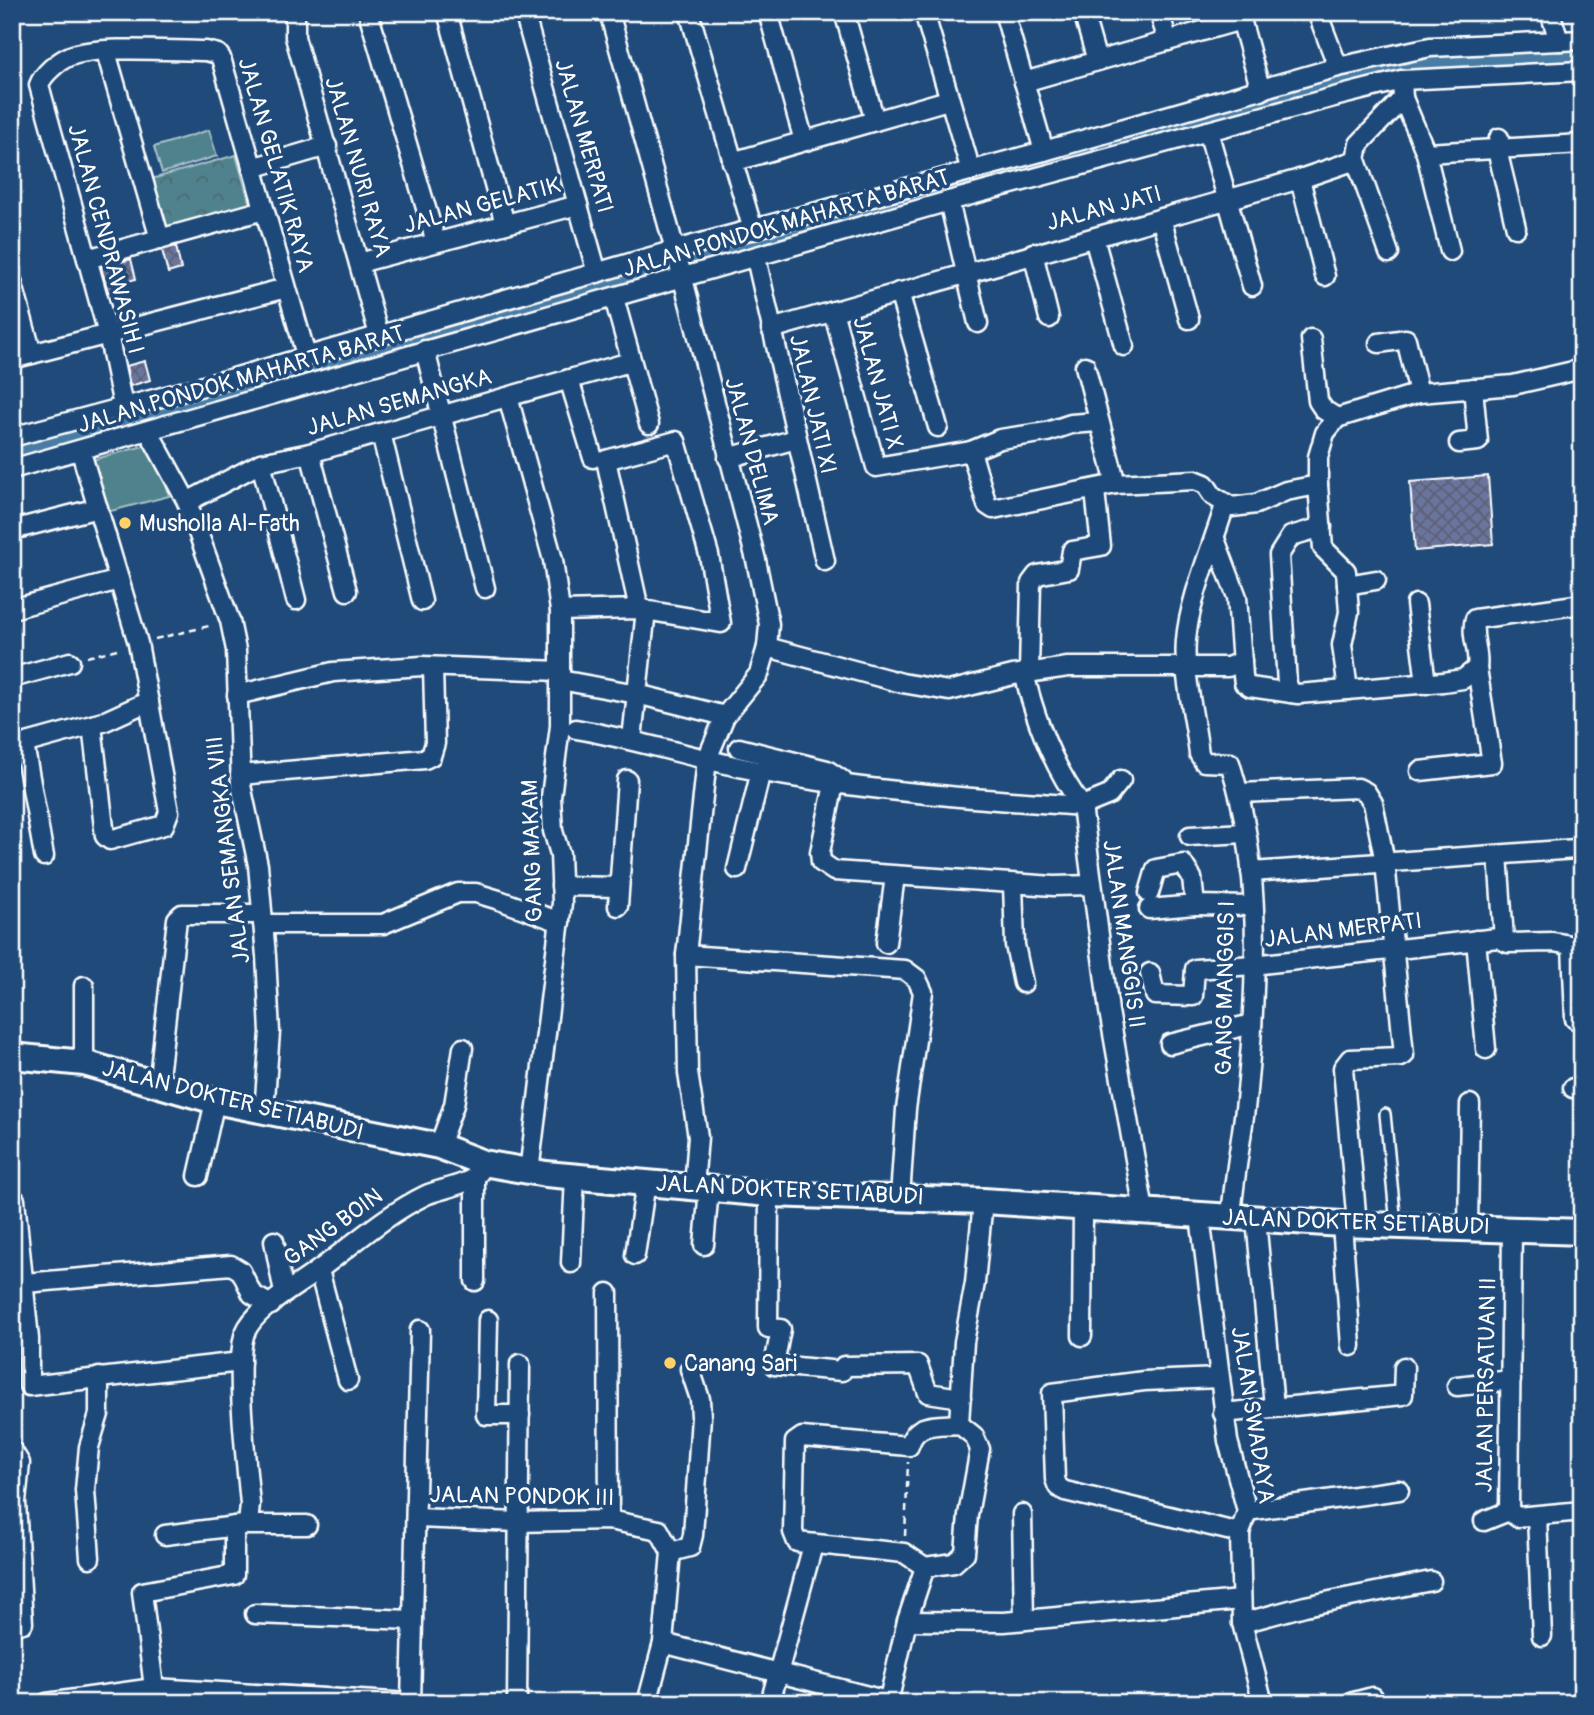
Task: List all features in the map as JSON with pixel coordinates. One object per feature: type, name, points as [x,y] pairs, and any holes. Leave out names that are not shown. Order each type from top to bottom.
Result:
[{"type":"street","name":"JALAN NURI RAYA","points":[[295,12],[295,37],[379,335]]},
{"type":"street","points":[[368,12],[436,242]]},
{"type":"street","points":[[447,12],[505,224]]},
{"type":"street","name":"JALAN MERPATI","points":[[524,12],[597,273]]},
{"type":"street","name":"JALAN DELIMA","points":[[609,12],[679,264],[765,598],[769,624],[767,647],[760,674],[725,716],[707,759],[686,955],[688,1073],[698,1137],[704,1245]]},
{"type":"street","points":[[689,12],[753,230]]},
{"type":"street","points":[[768,12],[804,142]]},
{"type":"street","points":[[844,12],[875,121]]},
{"type":"street","points":[[924,12],[971,171]]},
{"type":"street","points":[[1004,12],[1044,151]]},
{"type":"street","points":[[1083,12],[1097,61]]},
{"type":"street","points":[[1159,12],[1167,41]]},
{"type":"street","points":[[1317,12],[1338,67]]},
{"type":"street","points":[[1550,12],[1559,41]]},
{"type":"street","points":[[1024,82],[1167,41],[1240,16],[1261,91]]},
{"type":"street","name":"JALAN PONDOK MAHARTA BARAT","points":[[12,469],[81,452],[425,350],[614,298],[753,230],[1261,91],[1338,67],[1430,47],[1582,40]]},
{"type":"street","name":"JALAN GELATIK RAYA","points":[[39,85],[62,60],[81,53],[206,51],[218,54],[227,74],[306,355]]},
{"type":"street","points":[[106,52],[160,239]]},
{"type":"street","name":"JALAN PONDOK MAHARTA BARAT","points":[[12,437],[233,378],[597,273],[756,258],[949,201],[1208,131],[1403,89],[1582,71]]},
{"type":"street","name":"JALAN CENDRAWASIH I","points":[[39,85],[108,334],[123,406]]},
{"type":"street","points":[[1403,89],[1426,153],[1450,251]]},
{"type":"street","points":[[1389,253],[1356,160],[1359,144],[1403,89]]},
{"type":"street","points":[[732,162],[948,100]]},
{"type":"street","points":[[1208,131],[1252,286]]},
{"type":"street","points":[[1426,153],[1498,144],[1582,144]]},
{"type":"street","points":[[1498,144],[1516,228]]},
{"type":"street","points":[[252,168],[327,146]]},
{"type":"street","name":"JALAN JATI","points":[[771,329],[1228,200],[1356,160]]},
{"type":"street","points":[[1300,179],[1325,276]]},
{"type":"street","points":[[949,201],[978,323]]},
{"type":"street","name":"JALAN GELATIK","points":[[359,262],[578,205]]},
{"type":"street","points":[[87,259],[264,209]]},
{"type":"street","points":[[1161,218],[1189,319]]},
{"type":"street","points":[[1094,238],[1124,345]]},
{"type":"street","points":[[1033,253],[1049,318]]},
{"type":"street","name":"JALAN JATI XI","points":[[756,258],[825,561]]},
{"type":"street","points":[[12,281],[32,354]]},
{"type":"street","points":[[12,359],[286,288]]},
{"type":"street","points":[[899,292],[938,427]]},
{"type":"street","points":[[614,298],[649,424]]},
{"type":"street","name":"JALAN JATI X","points":[[834,311],[876,467],[971,451]]},
{"type":"street","points":[[1311,339],[1318,401],[1324,410],[1337,418]]},
{"type":"street","points":[[1379,343],[1406,339],[1419,393]]},
{"type":"street","points":[[425,350],[485,588]]},
{"type":"street","name":"JALAN SEMANGKA","points":[[187,502],[261,463],[310,453],[630,362]]},
{"type":"street","points":[[1085,366],[1116,484]]},
{"type":"street","points":[[1348,690],[1342,646],[1349,612],[1346,571],[1323,548],[1318,457],[1325,433],[1337,418],[1419,393],[1513,385],[1582,369]]},
{"type":"street","points":[[569,379],[593,457]]},
{"type":"street","points":[[1459,443],[1478,441],[1473,388]]},
{"type":"street","name":"GANG MAKAM","points":[[508,397],[552,559],[560,611],[560,726],[551,797],[561,886],[560,922],[529,1172]]},
{"type":"street","points":[[1098,422],[1071,424],[1047,432],[1000,439],[971,451],[987,505],[993,509],[1095,491],[1116,484],[1195,480],[1205,484],[1213,496],[1232,507],[1256,504],[1286,491],[1318,485]]},
{"type":"street","name":"JALAN SEMANGKA VIII","points":[[149,432],[187,502],[229,621],[236,650],[240,775],[258,865],[270,1032],[264,1112]]},
{"type":"street","points":[[381,433],[422,601]]},
{"type":"street","points":[[728,458],[796,439]]},
{"type":"street","points":[[560,611],[643,610],[721,623],[709,555],[676,441],[606,460],[643,610],[632,739]]},
{"type":"street","points":[[81,452],[138,643],[169,813],[164,825],[118,840],[110,840],[105,836],[92,725]]},
{"type":"street","points":[[310,453],[347,592]]},
{"type":"street","points":[[261,463],[296,600]]},
{"type":"street","name":"JALAN MANGGIS II","points":[[1095,491],[1101,546],[1072,551],[1069,569],[1037,575],[1031,583],[1026,673],[1030,697],[1066,784],[1082,806],[1109,1011],[1144,1211]]},
{"type":"street","points":[[1186,666],[1187,628],[1225,505]]},
{"type":"street","points":[[12,530],[98,508]]},
{"type":"street","points":[[1291,693],[1286,671],[1279,555],[1291,536],[1322,527]]},
{"type":"street","points":[[1215,539],[1237,597],[1244,683],[1250,687],[1291,693],[1426,684],[1463,679],[1477,668]]},
{"type":"street","points":[[12,609],[119,580]]},
{"type":"street","points":[[1347,585],[1376,580]]},
{"type":"street","points":[[1416,604],[1426,684]]},
{"type":"street","points":[[1420,771],[1492,763],[1494,757],[1477,668],[1480,656],[1473,626],[1475,619],[1582,604]]},
{"type":"street","points":[[767,647],[902,684],[948,691],[1026,673],[1068,667],[1228,667],[1242,661]]},
{"type":"street","points":[[12,678],[70,662]]},
{"type":"street","name":"GANG MANGGIS I","points":[[1186,666],[1199,754],[1208,763],[1229,761],[1240,793],[1251,872],[1252,1024],[1247,1092],[1231,1217]]},
{"type":"street","points":[[240,775],[425,759],[435,750],[433,667]]},
{"type":"street","points":[[237,695],[333,672],[433,667],[560,676],[725,716]]},
{"type":"street","points":[[44,856],[18,745],[92,725],[149,701]]},
{"type":"street","points":[[576,729],[632,739],[761,771],[842,784],[1082,806],[1109,796],[1121,780]]},
{"type":"street","points":[[739,748],[827,770],[842,784]]},
{"type":"street","points":[[737,869],[761,771]]},
{"type":"street","points":[[618,906],[627,780]]},
{"type":"street","points":[[842,784],[824,823],[821,862],[835,871],[1013,884],[1092,885]]},
{"type":"street","points":[[1240,793],[1358,788],[1366,792],[1373,803],[1385,862],[1404,1055],[1401,1058],[1350,1059],[1343,1068],[1351,1346]]},
{"type":"street","points":[[1190,836],[1245,833]]},
{"type":"street","points":[[1251,872],[1576,849]]},
{"type":"street","points":[[1498,855],[1504,939]]},
{"type":"street","points":[[1195,905],[1192,878],[1183,864],[1156,869],[1149,901],[1195,905],[1253,906]]},
{"type":"street","points":[[886,943],[895,876]]},
{"type":"street","points":[[1013,884],[1015,945],[1023,983]]},
{"type":"street","points":[[561,886],[618,887]]},
{"type":"street","points":[[158,1086],[177,919],[181,914],[383,925],[457,893],[488,896],[560,922]]},
{"type":"street","name":"JALAN MERPATI","points":[[1150,973],[1155,995],[1192,996],[1195,969],[1475,940],[1504,939],[1508,943],[1553,942],[1577,947]]},
{"type":"street","points":[[1475,940],[1486,1049]]},
{"type":"street","points":[[1575,1019],[1577,947]]},
{"type":"street","points":[[686,955],[905,970],[917,979],[923,992],[906,1108],[900,1197]]},
{"type":"street","points":[[84,986],[84,1063]]},
{"type":"street","points":[[1170,1044],[1252,1024]]},
{"type":"street","points":[[439,1146],[454,1105],[463,1048]]},
{"type":"street","name":"JALAN DOKTER SETIABUDI","points":[[12,1056],[84,1063],[215,1101],[439,1146],[479,1171],[529,1172],[769,1194],[983,1201],[1256,1220],[1582,1232]]},
{"type":"street","points":[[198,1176],[215,1101]]},
{"type":"street","points":[[1468,1227],[1470,1104]]},
{"type":"street","points":[[475,1281],[479,1171]]},
{"type":"street","name":"GANG BOIN","points":[[154,1688],[142,1592],[234,1575],[241,1525],[250,1504],[241,1362],[245,1334],[254,1320],[278,1299],[383,1218],[479,1171]]},
{"type":"street","points":[[571,1263],[575,1177]]},
{"type":"street","points":[[635,1255],[646,1182]]},
{"type":"street","points":[[769,1194],[768,1328],[781,1329],[774,1365],[842,1371],[844,1366],[918,1365],[928,1393],[961,1398]]},
{"type":"street","points":[[15,1200],[16,1240],[24,1283],[21,1387],[241,1362]]},
{"type":"street","points":[[960,1424],[964,1342],[975,1283],[983,1201]]},
{"type":"street","points":[[1082,1336],[1083,1208]]},
{"type":"street","name":"JALAN SWADAYA","points":[[1200,1216],[1227,1441],[1247,1511],[1240,1533],[1242,1623],[1263,1703]]},
{"type":"street","points":[[1256,1220],[1274,1406]]},
{"type":"street","name":"JALAN PERSATUAN II","points":[[1512,1228],[1509,1511],[1517,1517],[1582,1511]]},
{"type":"street","points":[[24,1283],[231,1265],[241,1271],[251,1294],[278,1299],[274,1241]]},
{"type":"street","points":[[319,1270],[348,1380]]},
{"type":"street","points":[[608,1293],[609,1520]]},
{"type":"street","points":[[488,1320],[486,1415],[520,1415]]},
{"type":"street","points":[[47,1703],[130,1697],[154,1688],[411,1703],[420,1330]]},
{"type":"street","points":[[517,1703],[520,1364]]},
{"type":"street","points":[[1223,1413],[1403,1395],[1404,1367]]},
{"type":"street","points":[[647,1703],[663,1643],[671,1552],[690,1547],[693,1535],[701,1417],[700,1399],[690,1369]]},
{"type":"street","points":[[90,1559],[85,1490],[89,1447],[99,1414],[99,1377]]},
{"type":"street","points":[[1219,1378],[1144,1381],[1052,1393],[1055,1479],[1058,1487],[1065,1491],[1240,1533]]},
{"type":"street","points":[[1457,1385],[1511,1380]]},
{"type":"street","points":[[960,1424],[974,1436],[980,1449],[965,1553],[954,1563],[925,1567],[904,1553],[797,1542],[793,1532],[795,1442],[798,1439],[909,1446],[913,1433],[921,1427],[960,1424]]},
{"type":"street","points":[[12,1450],[20,1464],[16,1502],[23,1623],[12,1626]]},
{"type":"street","points":[[1247,1511],[1399,1490]]},
{"type":"street","points":[[1484,1521],[1509,1511]]},
{"type":"street","points":[[1022,1514],[1024,1620]]},
{"type":"street","points":[[1537,1516],[1542,1636]]},
{"type":"street","name":"JALAN PONDOK III","points":[[416,1518],[519,1522],[609,1520],[659,1530],[671,1552]]},
{"type":"street","points":[[165,1535],[241,1525],[307,1525]]},
{"type":"street","points":[[770,1703],[813,1545]]},
{"type":"street","points":[[663,1643],[891,1702],[907,1620],[925,1567]]},
{"type":"street","points":[[1242,1623],[1305,1606],[1431,1581]]},
{"type":"street","points":[[907,1620],[1024,1620],[1240,1600]]},
{"type":"street","points":[[255,1614],[413,1620]]},
{"type":"street","points":[[1350,1703],[1373,1697]]},
{"type":"lane","points":[[1385,1114],[1396,1226]]},
{"type":"path","points":[[904,1553],[909,1446]]},
{"type":"green space","points":[[209,130],[217,156],[162,173],[154,147]]},
{"type":"green space","points":[[236,155],[250,204],[155,231],[141,182]]},
{"type":"green space","points":[[155,443],[169,496],[103,513],[88,461]]},
{"type":"building","points":[[176,246],[181,269],[168,273],[162,250]]},
{"type":"building","points":[[131,259],[136,279],[119,283],[121,289],[108,292],[101,267]]},
{"type":"building","points":[[145,361],[150,380],[130,386],[126,366]]},
{"type":"building","points":[[1488,476],[1493,544],[1415,551],[1410,482]]},
{"type":"waterway","points":[[12,447],[142,416],[570,291],[1406,62],[1582,51]]},
{"type":"place","name":"Musholla Al-Fath","points":[[125,523]]},
{"type":"place","name":"Canang Sari","points":[[670,1363]]}]
